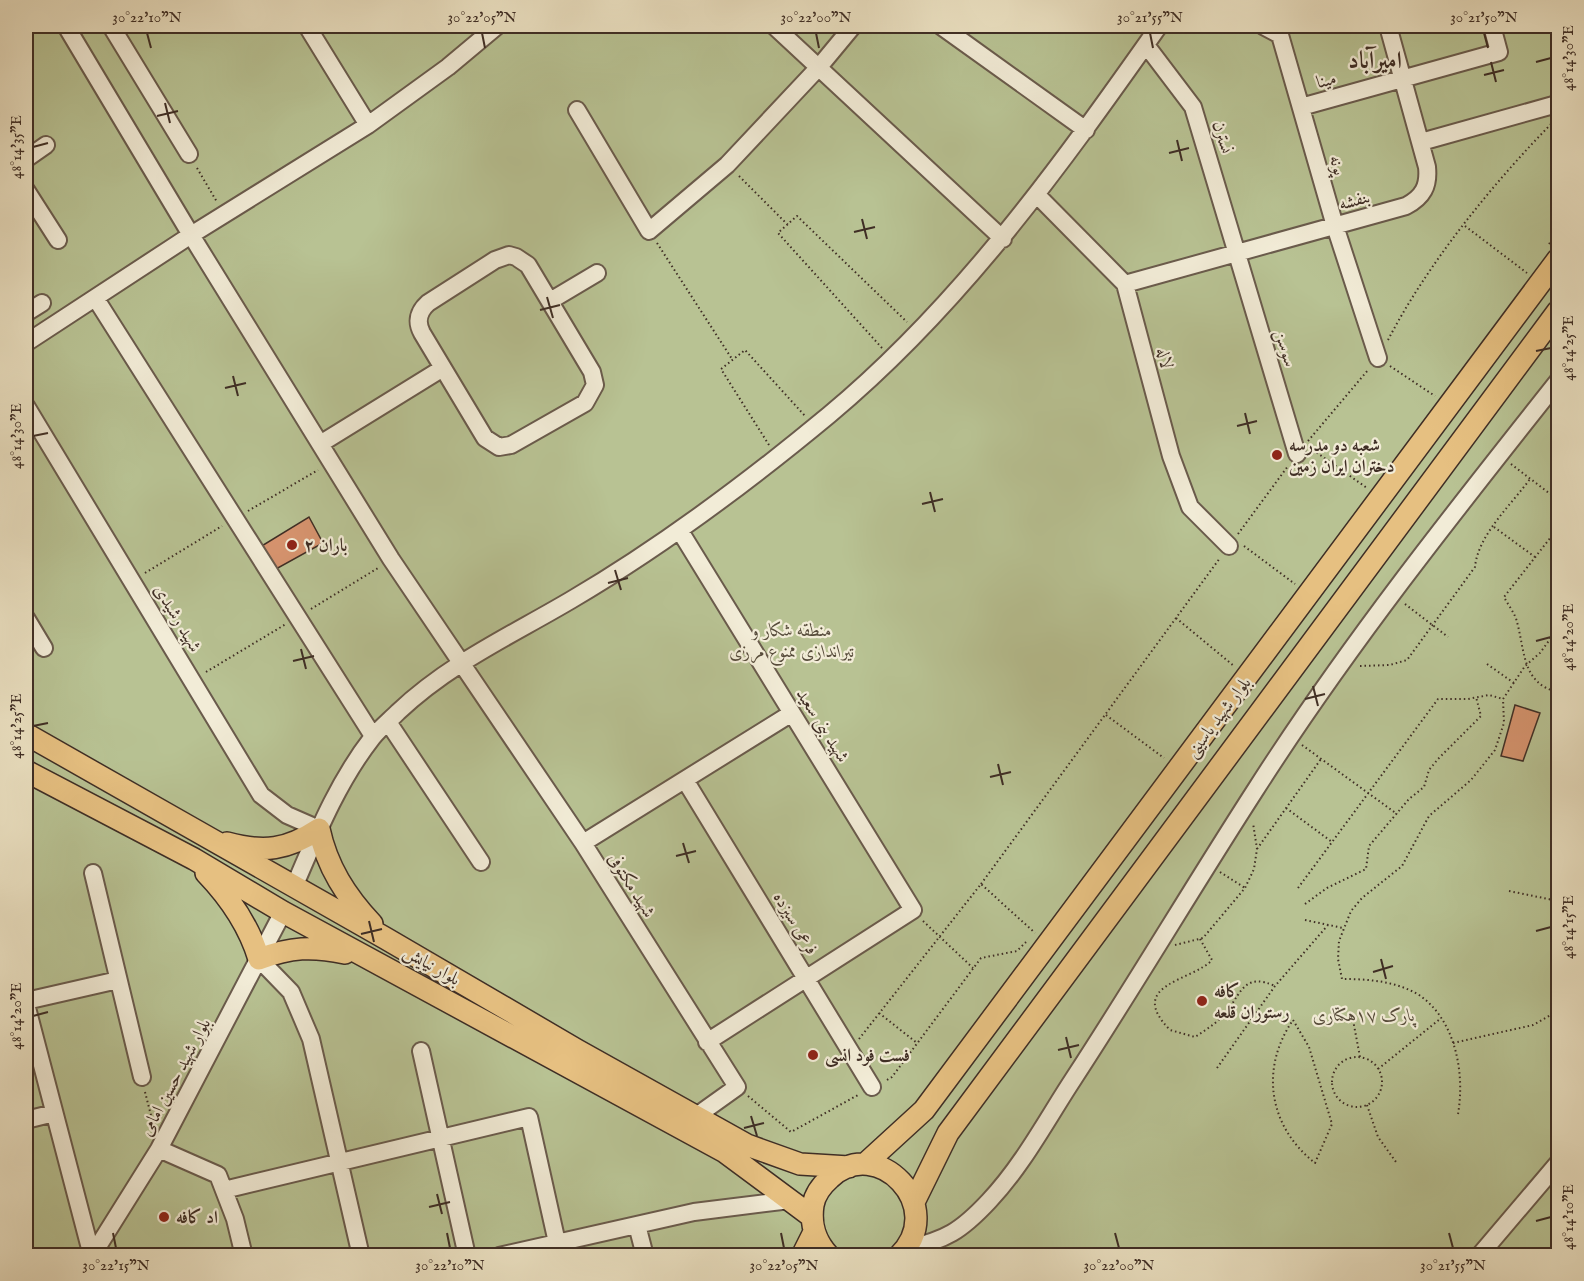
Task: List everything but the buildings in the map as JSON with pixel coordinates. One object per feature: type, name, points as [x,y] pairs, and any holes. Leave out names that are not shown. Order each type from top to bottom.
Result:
[{"type":"main road","name":"بلوار شهید یاسینی","points":[[813,1224],[814,1200],[822,1185],[834,1174],[857,1166],[924,1110],[1558,259]]},
{"type":"main road","name":"بلوار شهید یاسینی","points":[[914,1202],[948,1133],[1558,311]]},
{"type":"main road","name":"بلوار نیایش","points":[[26,734],[385,938],[573,1058]]},
{"type":"main road","name":"بلوار نیایش","points":[[26,771],[194,859],[283,912],[607,1077],[725,1152],[790,1200],[813,1224]]},
{"type":"main road","points":[[205,837],[238,846],[264,849],[282,848],[299,842],[319,829],[324,851],[345,892],[385,938]]},
{"type":"main road","points":[[194,859],[218,885],[242,919],[253,939],[259,959],[283,951],[317,947],[375,960]]},
{"type":"main road","name":"بلوار نیایش","points":[[607,1077],[695,1117],[747,1145],[800,1164],[881,1167],[895,1175],[907,1187],[914,1202]]},
{"type":"main road","points":[[902,1252],[913,1234],[916,1218],[914,1202]]},
{"type":"main road","points":[[802,1256],[813,1224]]},
{"type":"main road","points":[[813,1224],[821,1247],[829,1256]]},
{"type":"street","name":"شهید مکتوفی","points":[[66,26],[191,236],[320,444],[459,662],[583,843],[737,1087]]},
{"type":"street","points":[[111,26],[189,154]]},
{"type":"street","points":[[307,26],[368,125]]},
{"type":"street","points":[[26,343],[368,125],[448,67],[497,26]]},
{"type":"street","points":[[774,26],[1003,239]]},
{"type":"street","points":[[577,110],[649,231],[728,165],[819,67],[853,26]]},
{"type":"street","points":[[941,26],[1086,130]]},
{"type":"street","points":[[294,887],[319,829],[343,782],[373,736],[414,697],[459,662],[571,600],[680,531],[743,486],[815,426],[917,331],[1003,239],[1086,130],[1160,26]]},
{"type":"street","name":"پونه","points":[[1263,26],[1280,35],[1335,225],[1378,358]]},
{"type":"street","name":"بنفشه","points":[[1125,284],[1406,206],[1422,195],[1428,177],[1421,142],[1388,26]]},
{"type":"street","name":"مینا","points":[[1301,107],[1499,52],[1492,26]]},
{"type":"street","name":"نسترن","points":[[1146,45],[1193,107],[1237,253]]},
{"type":"street","points":[[1421,142],[1558,110]]},
{"type":"street","points":[[26,159],[46,145]]},
{"type":"street","points":[[26,190],[58,240]]},
{"type":"street","name":"لاله","points":[[1037,195],[1125,284],[1171,456],[1190,507],[1232,542]]},
{"type":"street","name":"سوسن","points":[[1237,253],[1297,454]]},
{"type":"street","points":[[509,255],[523,260],[550,301],[594,379],[593,392],[585,403],[511,446],[499,447],[485,438],[443,368],[419,327],[419,314],[428,303],[495,260],[509,255]]},
{"type":"street","points":[[550,301],[597,273]]},
{"type":"street","points":[[96,299],[373,736]]},
{"type":"street","points":[[26,313],[42,303]]},
{"type":"street","points":[[320,444],[443,368]]},
{"type":"street","points":[[902,1252],[937,1242],[956,1233],[988,1202],[1010,1176],[1161,943],[1251,797],[1291,738],[1394,595],[1558,381]]},
{"type":"street","name":"شهید رشیدی","points":[[26,406],[261,795],[287,815],[319,829]]},
{"type":"street","name":"شهید بنی سعید","points":[[680,531],[913,909]]},
{"type":"street","points":[[26,618],[44,648]]},
{"type":"street","points":[[583,843],[792,714]]},
{"type":"street","points":[[388,722],[481,862]]},
{"type":"street","name":"فرعی سیزده","points":[[685,780],[872,1087]]},
{"type":"street","points":[[93,873],[142,1077]]},
{"type":"street","points":[[707,1042],[913,909]]},
{"type":"street","name":"بلوار شهید حسین امامی","points":[[92,1255],[159,1149],[283,912]]},
{"type":"street","points":[[259,959],[291,992],[311,1039],[361,1256]]},
{"type":"street","points":[[92,1255],[26,1003],[118,980]]},
{"type":"street","points":[[421,1051],[467,1256]]},
{"type":"street","points":[[695,1117],[737,1087]]},
{"type":"street","points":[[26,1120],[54,1113]]},
{"type":"street","points":[[224,1190],[529,1117],[559,1249]]},
{"type":"street","points":[[159,1149],[218,1175],[235,1219],[244,1256]]},
{"type":"street","points":[[1479,1256],[1558,1163]]},
{"type":"street","points":[[499,1256],[559,1249],[637,1225],[694,1212],[790,1200]]},
{"type":"street","points":[[637,1225],[645,1256]]},
{"type":"path","points":[[1367,488],[1305,445],[1378,358],[1409,300],[1489,194],[1552,123],[1558,110]]},
{"type":"path","points":[[1552,123],[1558,128]]},
{"type":"path","points":[[189,154],[224,215]]},
{"type":"path","points":[[728,165],[788,225]]},
{"type":"path","points":[[890,357],[778,233],[797,216],[917,331]]},
{"type":"path","points":[[1465,226],[1541,282]]},
{"type":"path","points":[[649,231],[732,359]]},
{"type":"path","points":[[777,458],[721,369],[732,359],[745,350],[815,426]]},
{"type":"path","points":[[1378,358],[1449,407]]},
{"type":"path","points":[[850,1050],[981,884],[1297,454]]},
{"type":"path","points":[[1499,456],[1558,500]]},
{"type":"path","points":[[1342,666],[1390,664],[1407,660],[1475,567],[1476,554],[1530,479]]},
{"type":"path","points":[[1494,527],[1536,557]]},
{"type":"path","points":[[1558,528],[1504,597],[1517,620],[1525,666],[1541,685],[1558,692]]},
{"type":"path","points":[[1232,542],[1295,585]]},
{"type":"path","points":[[1394,595],[1448,637]]},
{"type":"path","points":[[1176,618],[1234,666]]},
{"type":"path","points":[[1458,1114],[1461,1086],[1453,1043],[1440,1019],[1420,996],[1409,990],[1386,982],[1342,979],[1338,959],[1339,941],[1351,911],[1362,898],[1402,866],[1429,816],[1471,780],[1495,750],[1504,723],[1503,699],[1525,666],[1540,653],[1558,628]]},
{"type":"path","points":[[1487,664],[1514,683]]},
{"type":"path","points":[[1298,888],[1438,699],[1476,698],[1490,695],[1503,699]]},
{"type":"path","points":[[1305,904],[1327,888],[1366,868],[1369,846],[1424,787],[1429,770],[1438,759],[1481,716],[1476,698]]},
{"type":"path","points":[[1106,715],[1179,770]]},
{"type":"path","points":[[1291,738],[1397,814]]},
{"type":"path","points":[[1257,849],[1322,759]]},
{"type":"path","points":[[1161,943],[1181,945],[1200,939],[1245,888],[1254,869],[1257,849],[1251,797]]},
{"type":"path","points":[[1286,808],[1332,843]]},
{"type":"path","points":[[1209,865],[1245,888]]},
{"type":"path","points":[[737,1087],[791,1132],[892,1077],[981,958],[1017,951],[1035,933],[981,884]]},
{"type":"path","points":[[1509,891],[1558,901]]},
{"type":"path","points":[[913,909],[939,938],[973,969]]},
{"type":"path","points":[[1305,920],[1344,928]]},
{"type":"path","points":[[1217,1068],[1275,986],[1328,925]]},
{"type":"path","points":[[1200,939],[1212,960],[1206,967],[1164,986],[1157,1000],[1157,1010],[1162,1021],[1170,1030],[1195,1036],[1209,1028],[1228,1010],[1240,988],[1251,982],[1266,982],[1275,986]]},
{"type":"path","points":[[1453,1043],[1533,1025],[1558,1011]]},
{"type":"path","points":[[879,1013],[917,1044]]},
{"type":"path","points":[[1378,1069],[1440,1019]]},
{"type":"path","points":[[1293,1020],[1309,1047],[1332,1124],[1315,1163],[1288,1136],[1274,1100],[1272,1072],[1274,1058],[1293,1020]]},
{"type":"path","points":[[1353,1020],[1360,1057]]},
{"type":"path","points":[[1360,1057],[1371,1061],[1378,1069],[1380,1089],[1367,1104],[1360,1107],[1345,1104],[1339,1099],[1333,1085],[1333,1078],[1339,1064],[1360,1057]]},
{"type":"path","points":[[142,1077],[159,1149]]},
{"type":"path","points":[[1367,1104],[1378,1137],[1396,1162]]},
{"type":"green space","name":"منطقه شکار و تیراندازی ممنوع مرزی","points":[[26,26],[1558,26],[1558,1255],[26,1255]]},
{"type":"place","name":"شعبه دو مدرسه دختران ایران زمین","points":[[1277,455]]},
{"type":"place","name":"باران ۲","points":[[292,545]]},
{"type":"place","name":"کافه رستوران قلعه","points":[[1202,1001]]},
{"type":"place","name":"فست فود انسی","points":[[813,1055]]},
{"type":"place","name":"اد کافه","points":[[164,1217]]},
{"type":"district","name":"امیرآباد","points":[[1375,60]]},
{"type":"park label","name":"پارک ۱۷هکتاری","points":[[1364,1015]]}]
